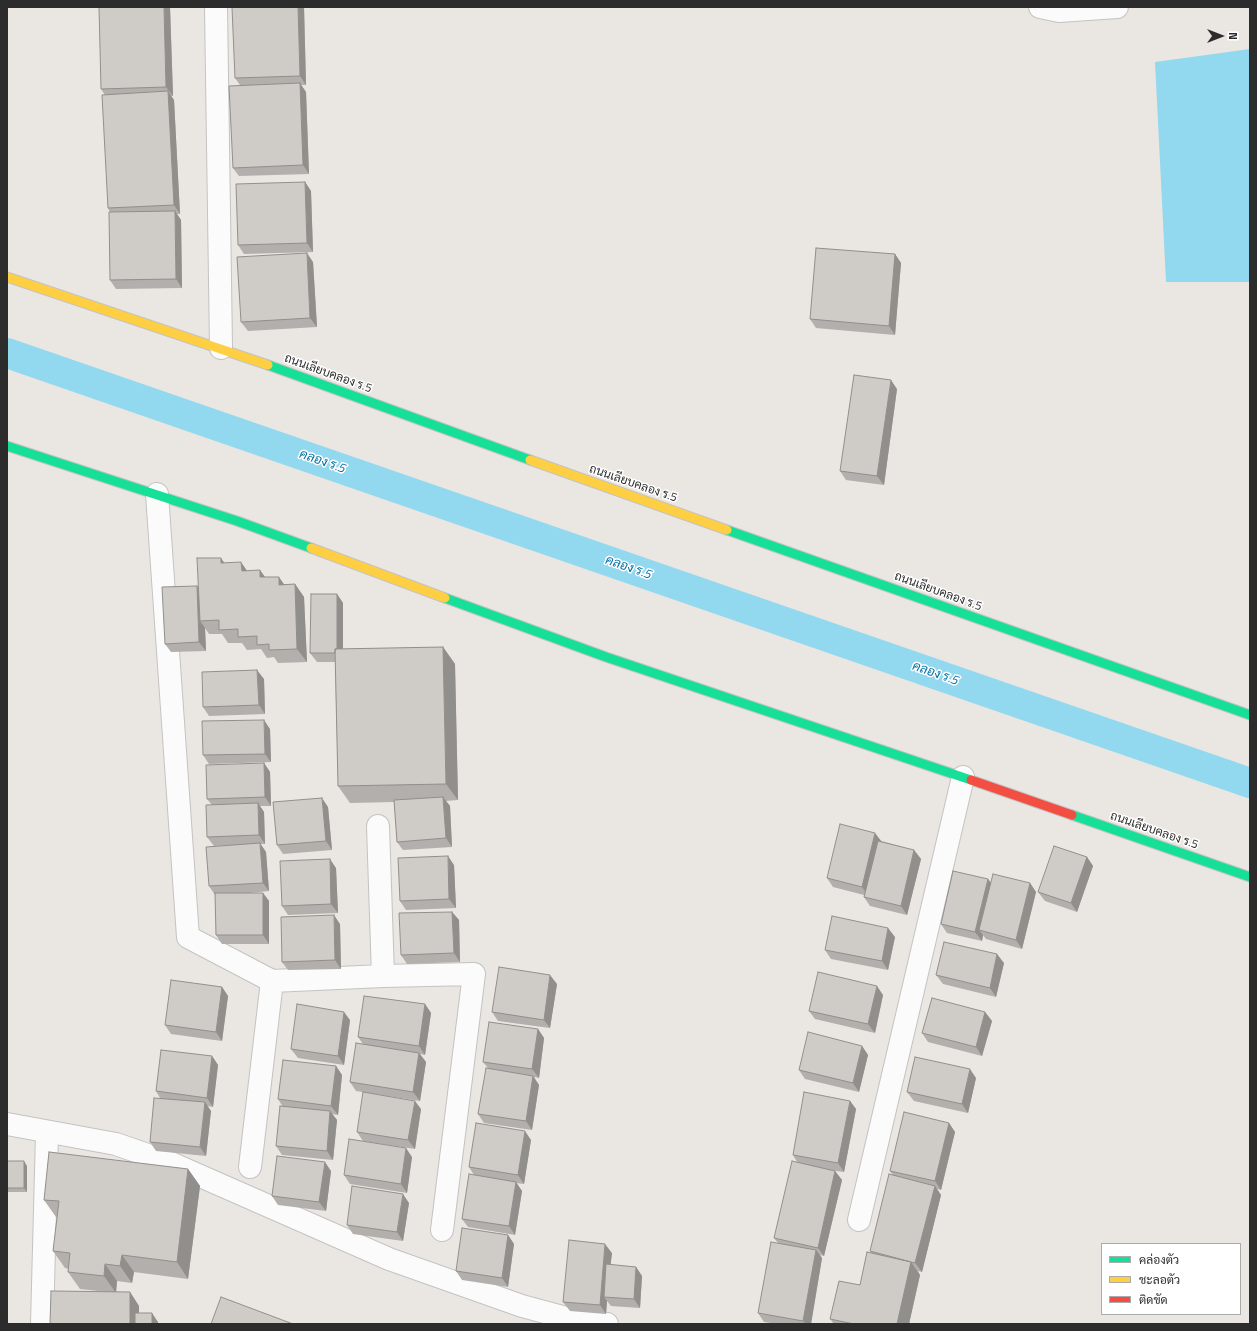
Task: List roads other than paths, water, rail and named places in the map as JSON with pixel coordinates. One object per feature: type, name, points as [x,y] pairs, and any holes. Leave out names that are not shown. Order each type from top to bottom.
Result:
[{"type":"street","points":[[216,7],[221,348]]},
{"type":"street","points":[[1040,7],[1059,11],[1117,7]]},
{"type":"street","name":"ถนนเลียบคลอง ร.5","points":[[7,277],[221,348],[539,464],[1250,715]]},
{"type":"street","name":"ถนนเลียบคลอง ร.5","points":[[7,446],[238,521],[606,657],[963,777],[1250,877]]},
{"type":"street","points":[[157,494],[188,937],[272,981],[474,974],[442,1230]]},
{"type":"street","points":[[859,1220],[963,777]]},
{"type":"street","points":[[378,826],[383,976]]},
{"type":"street","points":[[250,1168],[272,981]]},
{"type":"street","points":[[7,1124],[47,1133],[116,1144],[166,1161],[390,1259],[522,1306],[574,1320],[608,1324]]},
{"type":"street","points":[[42,1324],[47,1133]]},
{"type":"water","points":[[1250,49],[1250,282],[1166,282],[1155,62]]},
{"type":"waterway","name":"คลอง ร.5","points":[[7,353],[1250,783]]}]
